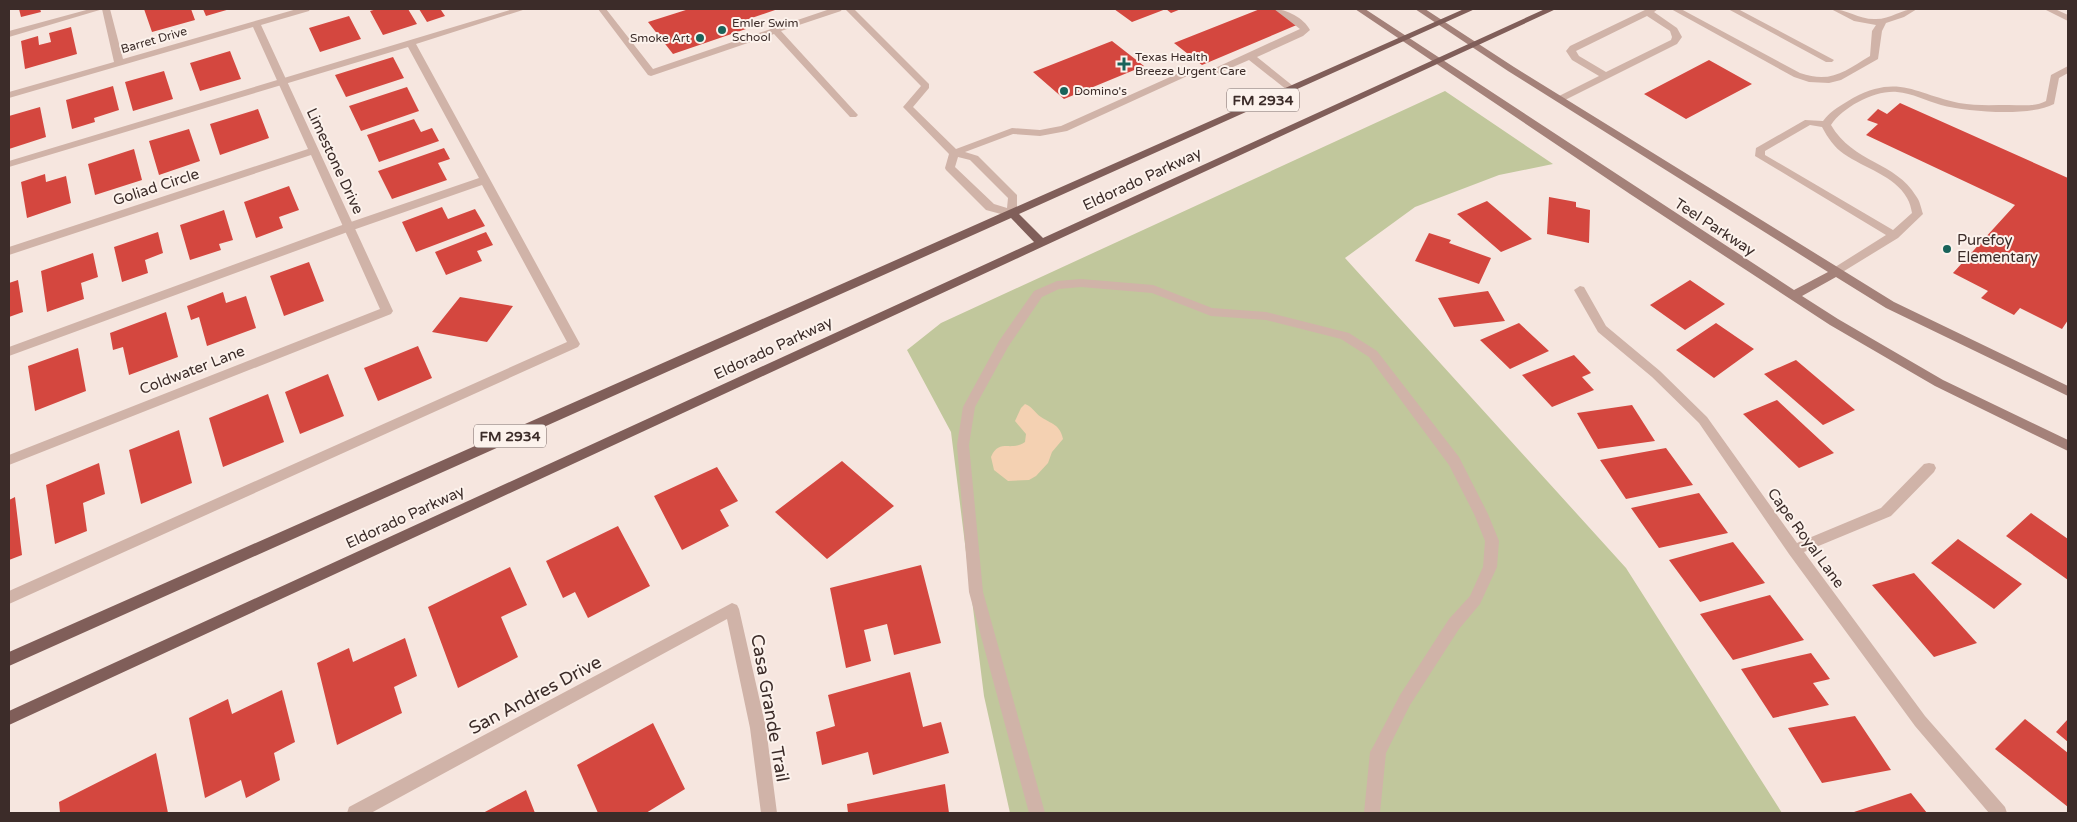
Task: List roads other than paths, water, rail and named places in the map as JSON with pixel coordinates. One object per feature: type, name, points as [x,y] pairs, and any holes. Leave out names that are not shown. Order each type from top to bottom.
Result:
[{"type":"main road","name":"Teel Parkway","points":[[1359,9],[1793,296],[1939,383],[2068,446]]},
{"type":"main road","name":"Teel Parkway","points":[[1419,9],[1890,305],[2068,392]]},
{"type":"main road","name":"Eldorado Parkway","points":[[9,659],[1471,9]]},
{"type":"main road","name":"Eldorado Parkway","points":[[9,718],[1552,9]]},
{"type":"main road","points":[[1012,213],[1042,244]]},
{"type":"main road","points":[[1793,296],[1836,272]]},
{"type":"street","points":[[9,34],[99,9]]},
{"type":"street","points":[[106,9],[119,63]]},
{"type":"street","name":"Barret Drive","points":[[9,95],[306,9]]},
{"type":"street","points":[[9,164],[522,9]]},
{"type":"street","points":[[602,9],[651,72],[838,9]]},
{"type":"street","points":[[849,9],[926,86],[908,107],[954,153],[974,158],[1013,197],[1012,213],[990,207],[950,168],[954,153]]},
{"type":"street","points":[[954,153],[1012,131],[1045,133],[1063,129],[1182,75],[1195,72],[1214,72],[1300,34],[1305,30],[1303,26],[1278,9]]},
{"type":"street","points":[[1675,9],[1797,75],[1817,82],[1826,82],[1839,77],[1875,56],[1877,31],[1882,22]]},
{"type":"street","points":[[1732,9],[1829,60]]},
{"type":"street","points":[[1835,9],[1865,22],[1891,21],[1913,9]]},
{"type":"street","points":[[2048,9],[2068,18]]},
{"type":"street","points":[[1560,99],[1606,76],[1674,42],[1677,37],[1674,30],[1651,10],[1573,48],[1571,54],[1575,58],[1606,76]]},
{"type":"street","name":"Limestone Drive","points":[[256,23],[387,311]]},
{"type":"street","points":[[776,31],[853,115]]},
{"type":"street","points":[[9,598],[574,344],[411,44]]},
{"type":"street","points":[[1250,56],[1290,88]]},
{"type":"street","points":[[1826,125],[1831,116],[1840,110],[1869,92],[1882,89],[1901,88],[1960,106],[2035,108],[2051,102],[2054,76],[2068,69]]},
{"type":"street","points":[[1826,125],[1809,122],[1760,150],[1760,156],[1894,234]]},
{"type":"street","points":[[1826,125],[1830,135],[1837,144],[1897,179],[1914,198],[1918,214],[1894,234],[1836,272]]},
{"type":"street","name":"Goliad Circle","points":[[9,251],[314,151]]},
{"type":"street","points":[[9,352],[349,227],[485,180]]},
{"type":"street","points":[[1038,813],[976,592],[963,445],[969,407],[1003,344],[1038,294],[1057,285],[1081,283],[1153,289],[1211,312],[1266,316],[1345,336],[1373,354],[1454,461],[1481,514],[1492,541],[1490,567],[1475,600],[1454,624],[1410,693],[1378,752],[1372,813]]},
{"type":"street","name":"Cape Royal Lane","points":[[1580,290],[1602,329],[1656,374],[1704,420],[1794,550],[1920,721],[1999,813]]},
{"type":"street","name":"Coldwater Lane","points":[[9,460],[387,311]]},
{"type":"street","points":[[1794,550],[1886,512],[1930,468]]},
{"type":"street","name":"San Andres Drive","points":[[355,813],[732,609]]},
{"type":"street","name":"Casa Grande Trail","points":[[732,609],[758,728],[769,813]]},
{"type":"place","name":"Emler Swim School","points":[[722,30]]},
{"type":"place","name":"Smoke Art","points":[[700,38]]},
{"type":"place","name":"Texas Health Breeze Urgent Care","points":[[1124,64]]},
{"type":"place","name":"Domino's","points":[[1064,91]]},
{"type":"place","name":"Purefoy Elementary","points":[[1947,249]]}]
